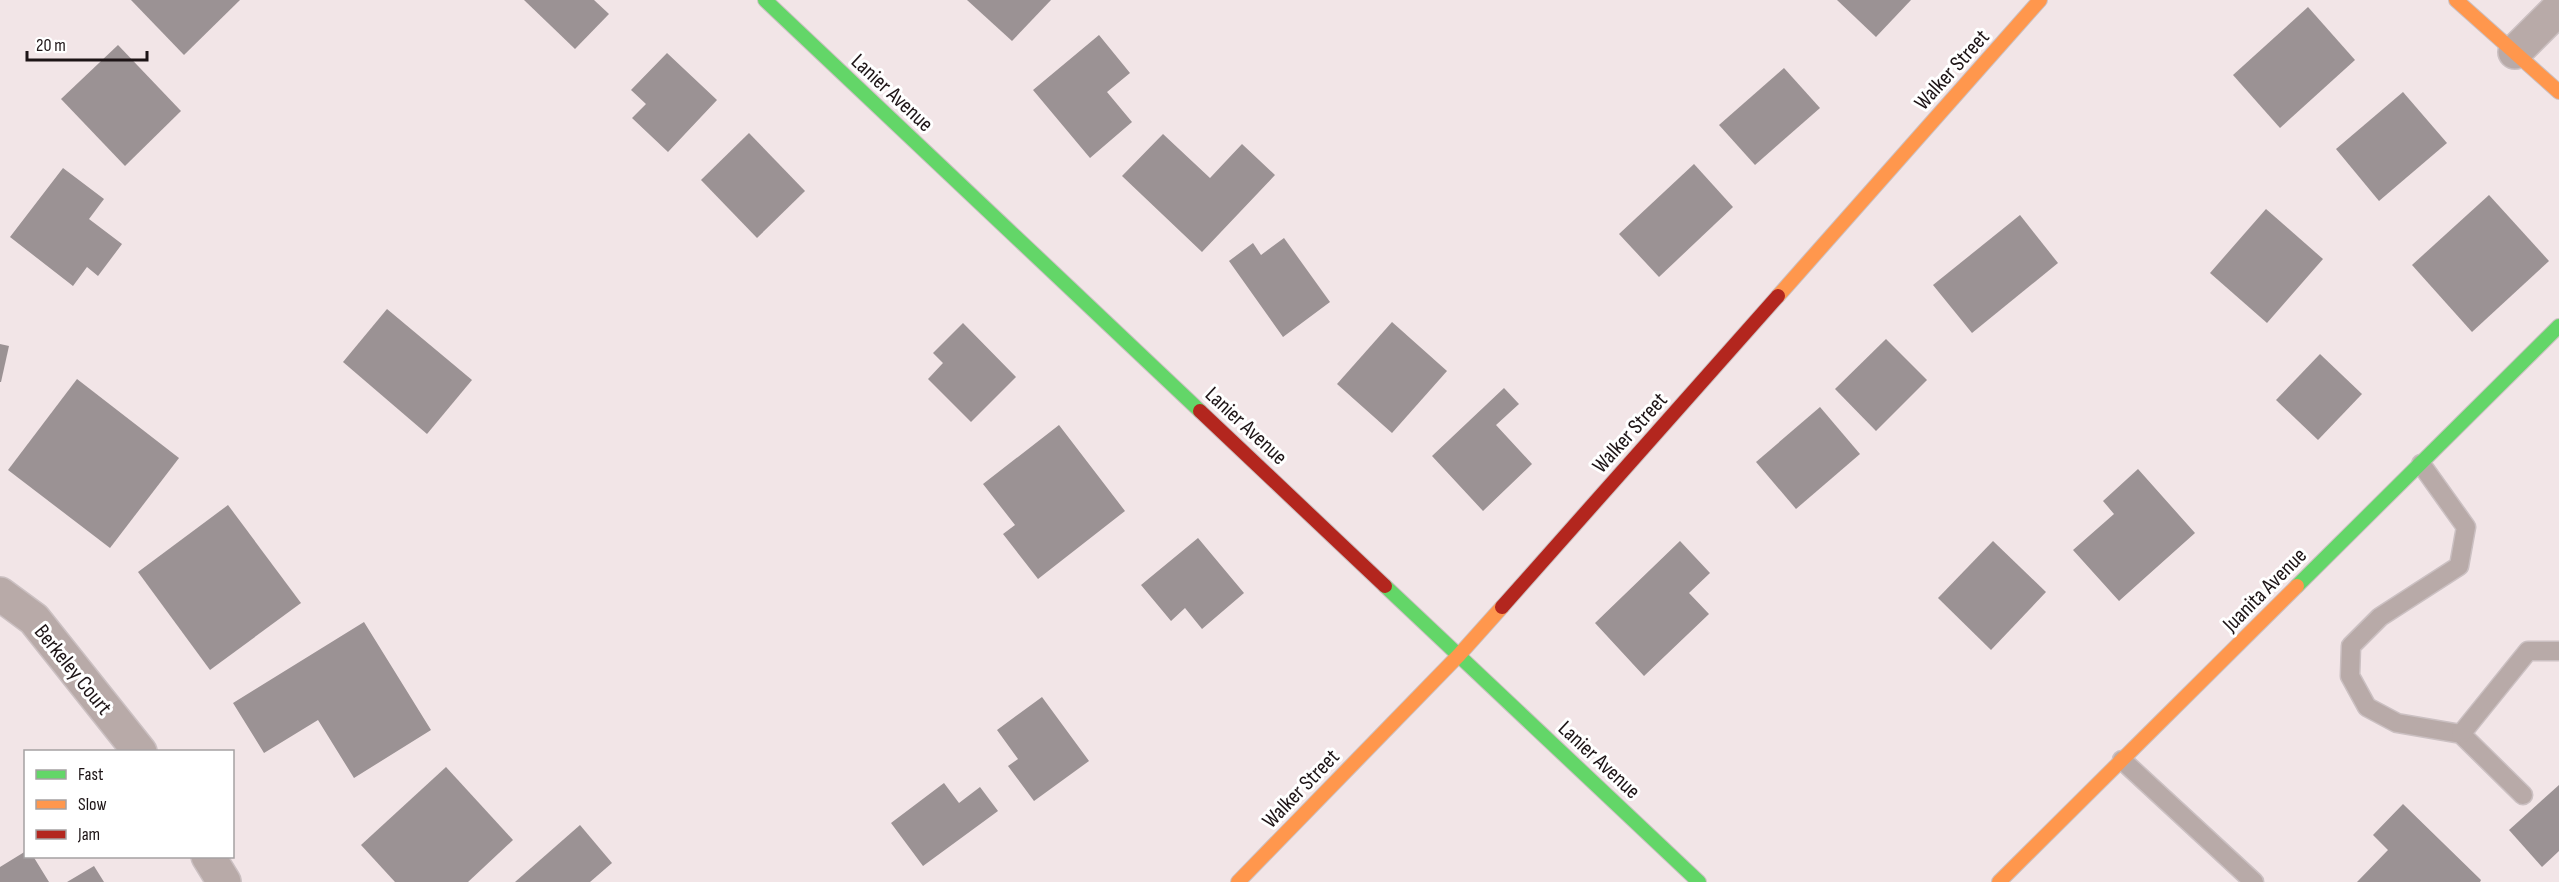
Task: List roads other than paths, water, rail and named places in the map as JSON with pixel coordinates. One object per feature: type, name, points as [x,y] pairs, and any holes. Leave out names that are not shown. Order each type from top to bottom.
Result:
[{"type":"street","name":"Lanier Avenue","points":[[765,0],[1699,882]]},
{"type":"street","name":"Walker Street","points":[[1238,882],[1459,655],[2040,0]]},
{"type":"street","points":[[2456,0],[2559,92]]},
{"type":"street","points":[[2515,52],[2559,8]]},
{"type":"street","name":"Juanita Avenue","points":[[1999,882],[2559,326]]},
{"type":"street","name":"Berkeley Court","points":[[0,594],[34,619],[138,750]]},
{"type":"street","points":[[209,858],[224,882]]},
{"type":"lane","points":[[2421,464],[2466,527],[2459,566],[2380,617],[2351,646],[2350,676],[2367,707],[2397,723],[2461,734],[2523,795]]},
{"type":"lane","points":[[2461,734],[2528,651],[2559,651]]},
{"type":"lane","points":[[2122,760],[2254,882]]}]
